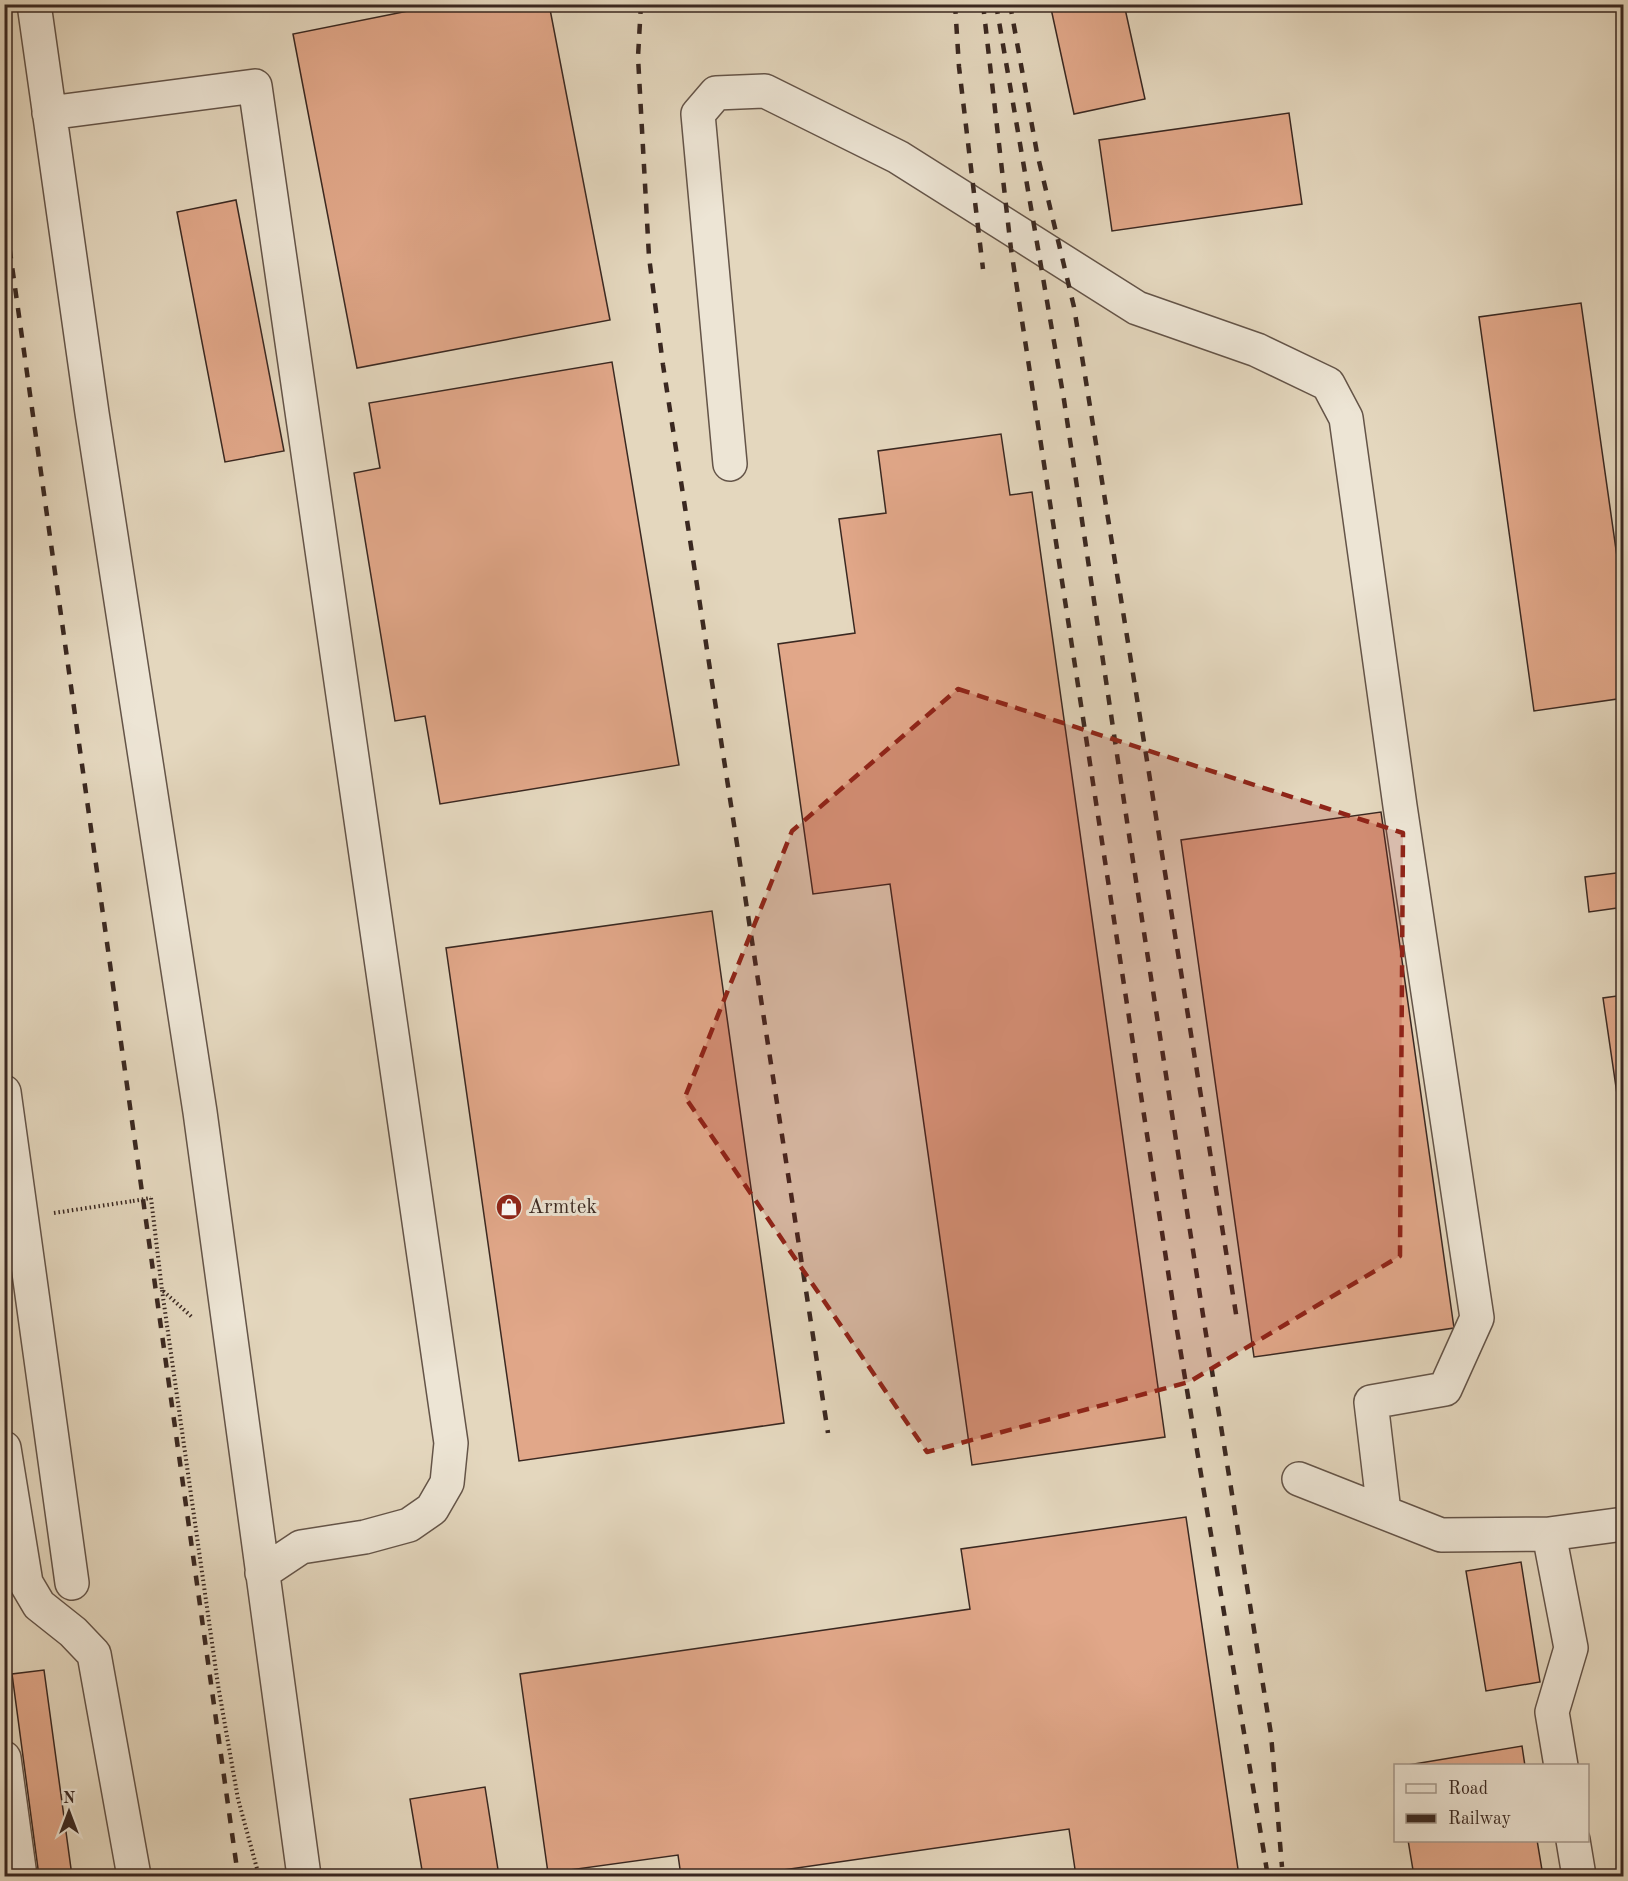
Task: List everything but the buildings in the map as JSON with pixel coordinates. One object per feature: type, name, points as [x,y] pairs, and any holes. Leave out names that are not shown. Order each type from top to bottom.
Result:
[{"type":"street","points":[[34,4],[92,413],[200,1112],[304,1876]]},
{"type":"street","points":[[49,113],[255,86],[451,1443],[447,1483],[432,1509],[410,1525],[365,1537],[301,1547],[262,1573]]},
{"type":"street","points":[[730,464],[698,114],[716,93],[765,91],[898,157],[1137,308],[1257,350],[1328,384],[1346,418],[1400,806],[1477,1318],[1445,1389],[1371,1402],[1384,1512]]},
{"type":"street","points":[[4,1092],[13,1219],[72,1583]]},
{"type":"street","points":[[4,1448],[15,1585],[73,1632],[94,1654],[134,1876]]},
{"type":"street","points":[[1299,1479],[1441,1535],[1550,1533],[1623,1524]]},
{"type":"street","points":[[1550,1533],[1571,1648],[1552,1712],[1561,1764]]},
{"type":"street","points":[[4,1758],[20,1876]]},
{"type":"street","points":[[1573,1842],[1579,1876]]},
{"type":"path","points":[[13,1219],[151,1198],[218,1685],[238,1799],[259,1876]]},
{"type":"path","points":[[162,1290],[233,1354]]},
{"type":"highlighted area","points":[[958,689],[1403,833],[1400,1256],[1189,1382],[927,1452],[685,1097],[792,831]]},
{"type":"railway","points":[[641,4],[638,57],[649,257],[663,365],[828,1433]]},
{"type":"railway","points":[[955,4],[959,67],[983,269]]},
{"type":"railway","points":[[983,4],[1011,249],[1177,1330],[1267,1871]]},
{"type":"railway","points":[[996,4],[1064,400],[1205,1328],[1271,1734],[1282,1867]]},
{"type":"railway","points":[[1010,4],[1037,153],[1074,307],[1237,1320]]},
{"type":"railway","points":[[4,209],[238,1876]]},
{"type":"place","name":"Armtek","points":[[509,1207]]}]
